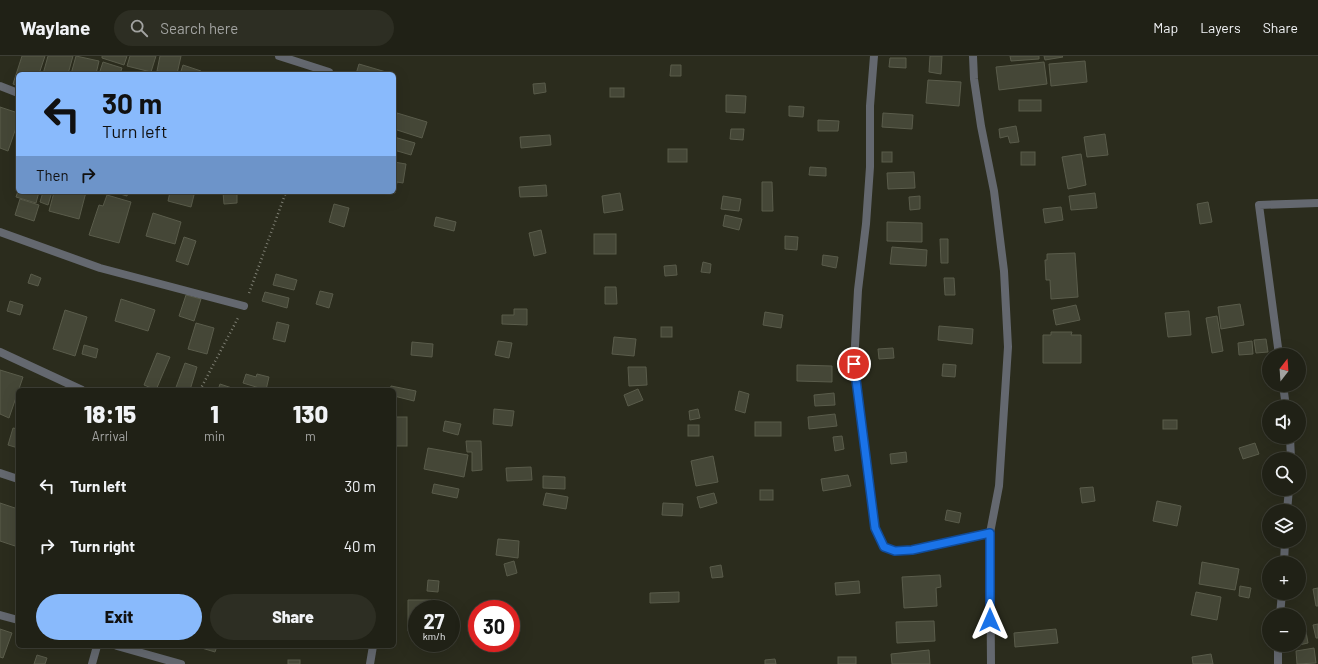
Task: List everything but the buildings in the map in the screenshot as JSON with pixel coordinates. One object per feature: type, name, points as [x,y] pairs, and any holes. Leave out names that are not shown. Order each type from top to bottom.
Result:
[{"type":"street","points":[[279,56],[330,72]]},
{"type":"street","points":[[874,56],[870,106],[870,168],[866,224],[858,290],[854,364],[875,528],[884,547],[895,551],[912,550],[990,533]]},
{"type":"street","points":[[973,56],[974,79],[981,126],[994,191],[1004,271],[1008,347],[999,486],[990,533],[990,664]]},
{"type":"street","points":[[0,86],[16,92]]},
{"type":"street","points":[[1278,348],[1259,205],[1318,203]]},
{"type":"street","points":[[0,232],[100,268],[244,306]]},
{"type":"street","points":[[0,352],[78,388]]},
{"type":"street","points":[[0,473],[16,478]]},
{"type":"street","points":[[0,615],[16,619]]},
{"type":"street","points":[[92,664],[96,648]]},
{"type":"street","points":[[124,648],[181,664]]},
{"type":"street","points":[[370,664],[373,648]]},
{"type":"street","points":[[1278,652],[1278,664]]},
{"type":"route","points":[[854,364],[875,528],[884,547],[895,551],[912,550],[990,533],[990,620]]}]
